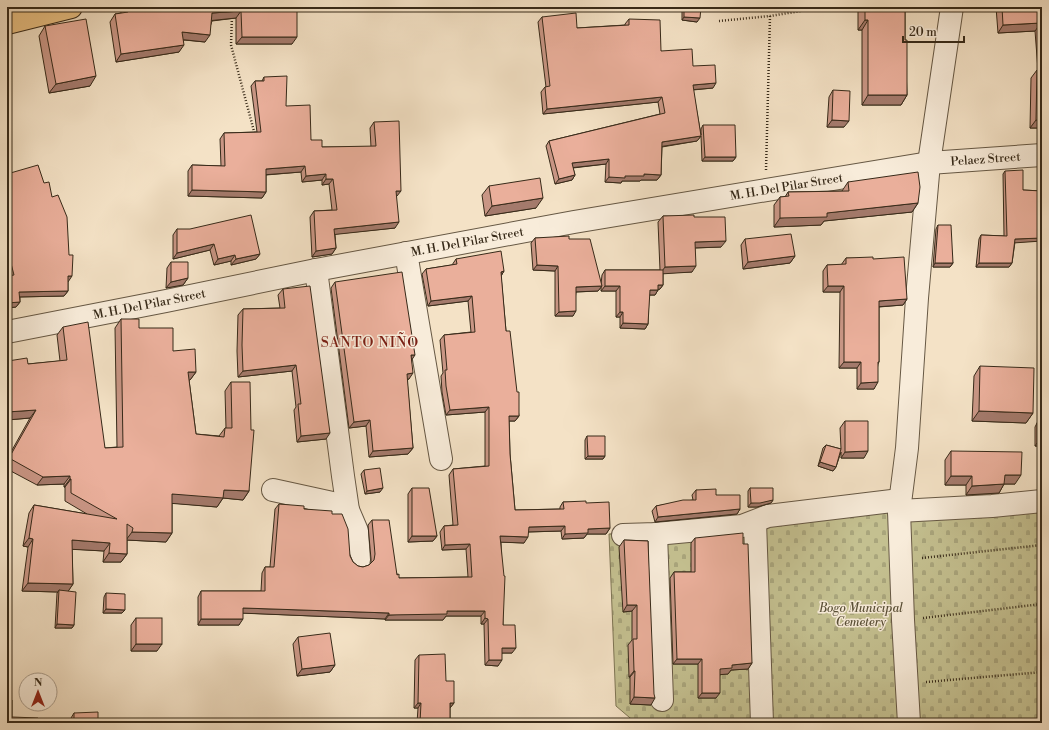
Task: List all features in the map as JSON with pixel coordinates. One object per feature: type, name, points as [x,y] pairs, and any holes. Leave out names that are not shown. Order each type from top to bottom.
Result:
[{"type":"main road","points":[[7,23],[71,7]]},
{"type":"street","points":[[909,723],[900,560],[900,506],[907,448],[917,298],[930,163],[952,7]]},
{"type":"street","name":"Pelaez Street","points":[[930,163],[1042,155]]},
{"type":"street","name":"M. H. Del Pilar Street","points":[[7,332],[316,270],[574,222],[930,163]]},
{"type":"street","points":[[406,253],[441,459]]},
{"type":"street","points":[[316,270],[348,510],[357,531],[359,560]]},
{"type":"street","points":[[272,490],[337,504],[348,510]]},
{"type":"street","points":[[623,535],[656,534],[742,526],[756,522],[768,516],[900,506],[992,506],[1042,501]]},
{"type":"street","points":[[756,522],[762,723]]},
{"type":"street","points":[[656,534],[662,700]]},
{"type":"path","points":[[719,21],[770,16],[825,7]]},
{"type":"path","points":[[232,15],[231,45],[256,138]]},
{"type":"path","points":[[766,190],[770,16]]},
{"type":"path","points":[[900,560],[1042,545]]},
{"type":"path","points":[[903,620],[1042,604]]},
{"type":"path","points":[[906,684],[1042,672]]},
{"type":"green space","name":"Bogo Municipal Cemetery","points":[[1042,504],[1042,723],[636,723],[616,706],[609,534],[742,524],[753,513]]},
{"type":"building","points":[[127,7],[297,7],[297,37],[242,37],[241,11],[212,13],[210,35],[182,32],[184,45],[121,54],[115,14],[128,12]]},
{"type":"building","points":[[684,7],[701,7],[700,18],[684,17]]},
{"type":"building","points":[[865,7],[905,7],[905,40],[907,40],[907,95],[868,95],[868,20],[865,20]]},
{"type":"building","points":[[1002,7],[1042,7],[1042,35],[1041,23],[1003,25]]},
{"type":"building","points":[[576,13],[577,28],[629,25],[629,19],[660,20],[661,51],[692,49],[693,66],[715,65],[716,83],[693,85],[701,136],[662,142],[661,175],[644,174],[644,176],[625,176],[625,178],[609,177],[609,159],[572,163],[575,175],[559,179],[549,141],[665,113],[662,97],[547,109],[545,87],[550,86],[542,17]]},
{"type":"building","points":[[86,19],[96,76],[56,84],[45,26]]},
{"type":"building","points":[[1037,70],[1042,70],[1042,120],[1036,120]]},
{"type":"building","points":[[287,76],[286,106],[310,105],[311,140],[322,140],[322,147],[376,146],[374,122],[399,121],[401,191],[396,191],[399,222],[334,229],[336,248],[316,251],[314,211],[337,210],[333,179],[326,179],[326,174],[306,176],[305,166],[266,169],[266,192],[192,190],[192,165],[225,166],[224,133],[261,132],[255,81],[264,81],[264,77]]},
{"type":"building","points":[[833,90],[850,91],[849,121],[832,120]]},
{"type":"building","points":[[703,125],[735,125],[736,157],[705,157]]},
{"type":"building","points":[[38,165],[44,183],[49,182],[52,197],[58,195],[67,217],[69,255],[73,255],[72,276],[68,276],[68,291],[19,292],[20,302],[7,303],[7,276],[14,275],[7,248],[7,174]]},
{"type":"building","points":[[1023,170],[1023,190],[1042,191],[1042,238],[1015,239],[1012,263],[979,263],[981,235],[1007,236],[1005,171]]},
{"type":"building","points":[[918,172],[920,187],[918,203],[827,213],[827,217],[780,218],[780,197],[789,196],[788,192],[849,191],[848,182]]},
{"type":"building","points":[[540,178],[543,198],[492,206],[489,186]]},
{"type":"building","points":[[251,215],[260,254],[236,259],[235,255],[218,259],[214,244],[177,253],[177,229],[190,229]]},
{"type":"building","points":[[694,215],[694,217],[725,217],[726,241],[695,242],[696,266],[665,267],[663,216]]},
{"type":"building","points":[[938,225],[951,225],[953,263],[935,263]]},
{"type":"building","points":[[791,234],[795,256],[748,262],[745,239]]},
{"type":"building","points":[[569,236],[569,239],[590,239],[602,286],[576,287],[576,311],[559,312],[558,266],[537,265],[535,238]]},
{"type":"building","points":[[501,251],[504,271],[501,272],[506,331],[510,331],[517,392],[519,392],[519,416],[509,416],[510,454],[515,510],[564,509],[563,502],[609,502],[610,528],[588,529],[588,533],[565,534],[565,526],[529,527],[528,537],[500,536],[505,576],[503,625],[515,625],[516,648],[502,648],[502,660],[489,660],[488,619],[485,618],[485,611],[447,611],[447,614],[389,615],[389,613],[243,608],[243,619],[201,619],[201,591],[265,591],[265,567],[274,567],[279,504],[304,506],[304,509],[332,511],[332,514],[342,514],[348,529],[350,556],[353,562],[358,566],[363,567],[369,565],[374,560],[375,554],[372,520],[389,520],[397,575],[399,574],[399,578],[472,577],[470,544],[445,545],[444,526],[458,525],[453,469],[489,466],[489,407],[450,410],[446,386],[445,370],[447,370],[444,335],[475,332],[472,296],[431,301],[426,269],[457,264],[456,259]]},
{"type":"building","points":[[873,257],[873,259],[904,257],[907,299],[879,301],[878,382],[861,383],[861,362],[844,362],[844,286],[828,286],[827,265],[846,264],[846,258]]},
{"type":"building","points":[[171,262],[188,262],[188,278],[171,282]]},
{"type":"building","points":[[605,270],[663,270],[663,285],[658,285],[658,290],[650,290],[648,324],[623,323],[623,312],[620,312],[620,286],[605,286]]},
{"type":"building","points":[[402,272],[415,355],[411,355],[413,373],[407,374],[413,448],[373,451],[370,420],[354,422],[335,282]]},
{"type":"building","points":[[310,286],[330,433],[301,436],[298,404],[301,404],[296,365],[243,371],[243,309],[285,308],[283,289]]},
{"type":"building","points":[[121,319],[139,319],[139,328],[173,328],[173,351],[195,349],[196,372],[188,372],[196,434],[224,437],[225,428],[232,428],[231,382],[250,382],[251,430],[254,430],[249,491],[224,490],[223,498],[172,494],[172,533],[132,532],[133,528],[127,524],[127,554],[109,553],[110,543],[72,540],[73,584],[28,583],[33,539],[29,538],[34,505],[117,519],[71,493],[70,476],[43,477],[9,458],[36,410],[7,412],[7,353],[8,361],[27,358],[28,364],[67,360],[63,327],[88,322],[105,448],[123,447]]},
{"type":"building","points":[[980,366],[1034,368],[1033,413],[979,411]]},
{"type":"building","points":[[845,421],[868,421],[868,451],[845,452]]},
{"type":"building","points":[[1037,423],[1042,423],[1042,443],[1037,443]]},
{"type":"building","points":[[587,436],[605,436],[605,456],[588,456]]},
{"type":"building","points":[[826,445],[841,449],[836,467],[820,462]]},
{"type":"building","points":[[951,451],[1022,452],[1021,475],[1005,475],[1004,484],[972,486],[972,476],[951,476]]},
{"type":"building","points":[[380,468],[383,488],[367,491],[364,470]]},
{"type":"building","points":[[412,488],[429,488],[437,536],[412,536]]},
{"type":"building","points":[[750,488],[773,488],[773,500],[760,503],[751,503]]},
{"type":"building","points":[[716,489],[716,495],[740,495],[740,509],[658,517],[656,506],[683,500],[696,500],[696,490]]},
{"type":"building","points":[[743,533],[743,544],[748,544],[752,663],[732,665],[732,668],[720,669],[720,693],[702,693],[702,659],[677,659],[674,572],[695,572],[695,538]]},
{"type":"building","points":[[624,540],[648,541],[655,698],[634,697],[635,671],[633,639],[637,639],[637,605],[627,605]]},
{"type":"building","points":[[59,590],[76,592],[74,625],[57,624]]},
{"type":"building","points":[[106,593],[125,594],[125,610],[106,609]]},
{"type":"building","points":[[136,618],[162,618],[162,644],[136,644]]},
{"type":"building","points":[[330,633],[335,665],[302,669],[298,637]]},
{"type":"building","points":[[7,642],[9,643],[7,671]]},
{"type":"building","points":[[445,654],[446,681],[454,681],[454,703],[450,703],[450,723],[420,723],[421,703],[418,703],[419,655]]},
{"type":"building","points":[[7,700],[12,700],[12,717],[38,718],[38,723],[7,723]]},
{"type":"building","points":[[98,712],[98,723],[74,723],[74,713]]},
{"type":"district","name":"SANTO NIÑO","points":[[370,342]]}]
